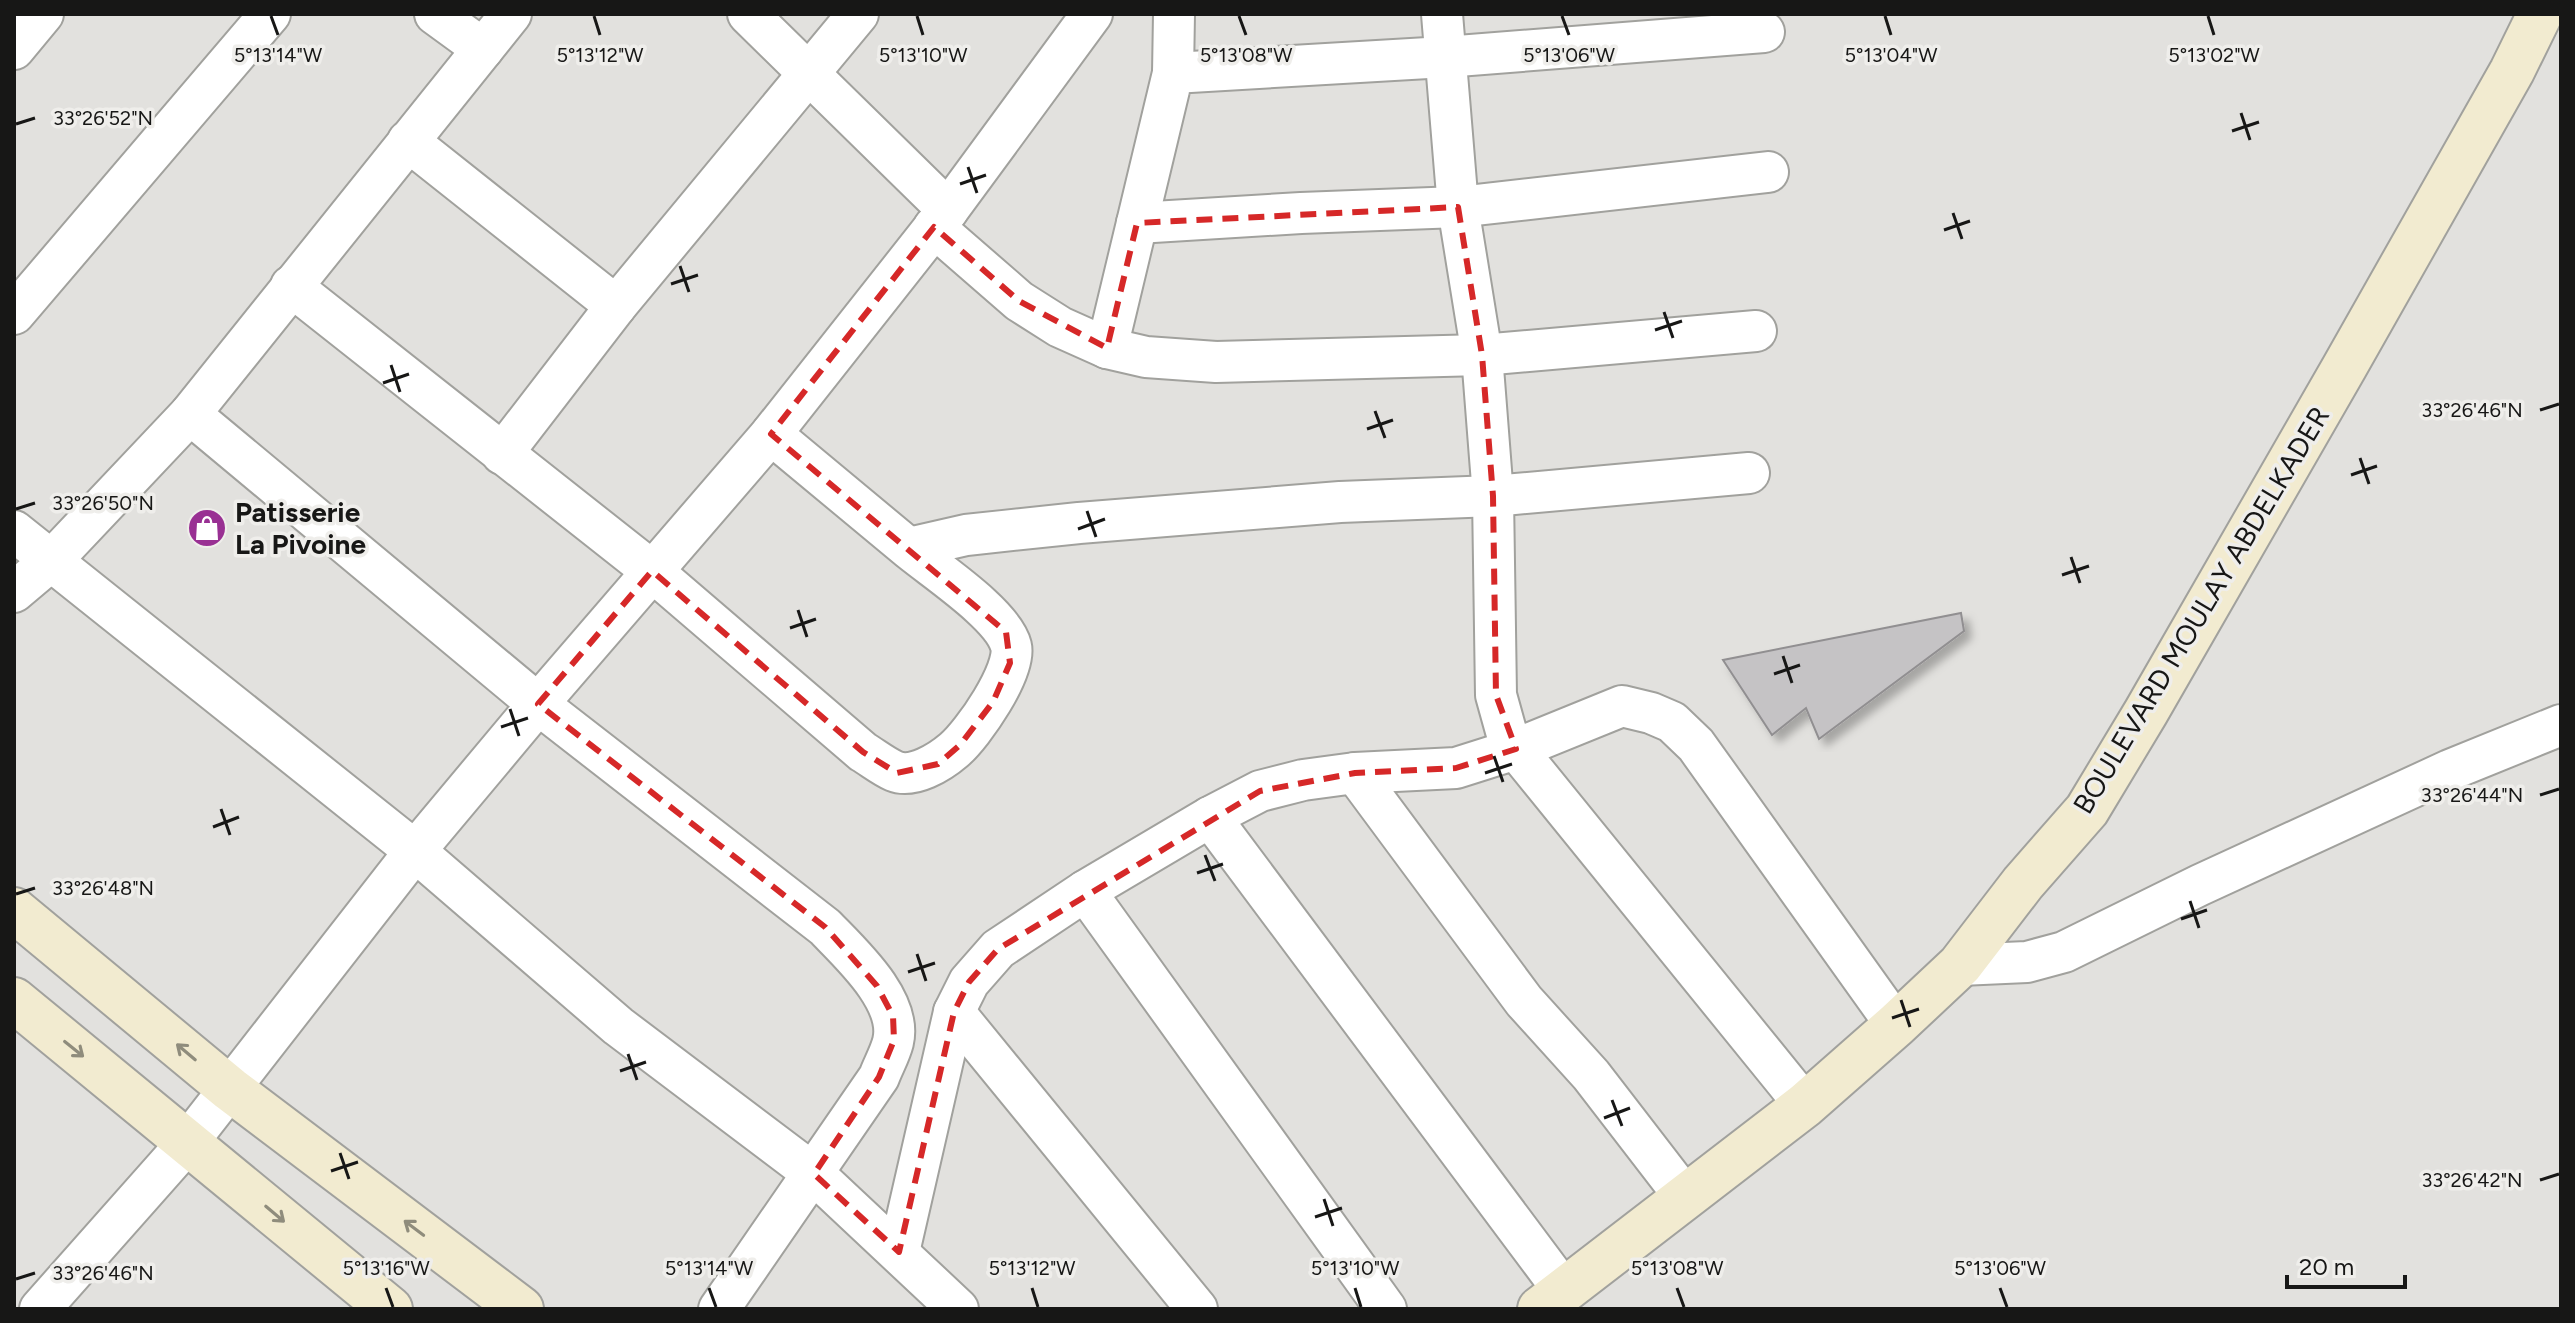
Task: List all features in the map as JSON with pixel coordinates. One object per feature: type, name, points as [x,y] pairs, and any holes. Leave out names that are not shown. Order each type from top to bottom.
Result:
[{"type":"street","points":[[14,49],[43,14]]},
{"type":"street","points":[[14,314],[270,14]]},
{"type":"street","points":[[435,14],[483,49]]},
{"type":"street","points":[[14,592],[52,560],[190,414],[511,14]]},
{"type":"street","points":[[748,14],[809,72],[1019,301],[1060,327],[1107,348],[1146,357],[1216,362],[1482,355],[1756,331]]},
{"type":"street","points":[[502,454],[616,306],[858,14]]},
{"type":"street","points":[[40,1309],[188,1142],[415,851],[771,434],[941,219],[1092,14]]},
{"type":"street","points":[[1107,348],[1173,73],[1174,14]]},
{"type":"street","points":[[1442,14],[1458,207],[1482,355],[1506,725],[1805,1105]]},
{"type":"street","name":"BOULEVARD MOULAY ABDELKADER","points":[[1552,1300],[1805,1105],[1896,1025],[1960,965],[2023,883],[2087,810],[2132,737],[2444,191],[2512,71],[2540,14]]},
{"type":"street","points":[[1173,73],[1445,57],[1764,32]]},
{"type":"street","points":[[408,141],[616,306]]},
{"type":"street","points":[[1137,223],[1458,207],[1768,172]]},
{"type":"street","points":[[291,286],[652,571],[863,752],[897,773],[938,764],[960,745],[993,702],[1010,663],[1012,649],[1006,632],[970,596],[771,434]]},
{"type":"street","points":[[190,414],[538,704],[825,927],[877,986],[893,1016],[894,1040],[879,1077],[719,1309]]},
{"type":"street","points":[[909,548],[966,535],[1079,523],[1340,502],[1493,496],[1749,473]]},
{"type":"street","points":[[14,531],[415,851],[618,1026],[814,1174],[958,1309]]},
{"type":"street","points":[[899,1252],[954,1012],[969,982],[998,949],[1085,891],[1260,791],[1303,780],[1355,773],[1456,768],[1506,725],[1622,706],[1672,722],[1696,745],[1896,1025]]},
{"type":"street","points":[[1960,965],[2027,962],[2064,952],[2200,885],[2436,776],[2561,725]]},
{"type":"street","points":[[1355,773],[1524,1001],[1591,1075],[1685,1197]]},
{"type":"street","points":[[1210,817],[1552,1300]]},
{"type":"street","points":[[1085,891],[1386,1309]]},
{"type":"street","points":[[14,910],[230,1089],[521,1309]]},
{"type":"street","points":[[14,1000],[390,1309]]},
{"type":"street","points":[[954,1012],[1197,1309]]},
{"type":"highlighted area","points":[[1458,207],[1482,355],[1493,496],[1496,695],[1516,749],[1456,768],[1355,773],[1260,791],[998,949],[969,982],[954,1012],[899,1252],[814,1174],[879,1077],[894,1040],[893,1016],[877,986],[825,927],[538,704],[652,571],[863,752],[897,773],[938,764],[960,745],[993,702],[1010,663],[1006,632],[771,434],[934,227],[1019,301],[1107,348],[1137,223]]},
{"type":"building","points":[[1961,613],[1964,631],[1819,739],[1806,708],[1772,735],[1723,660]]},
{"type":"place","name":"Patisserie La Pivoine","points":[[207,528]]}]
